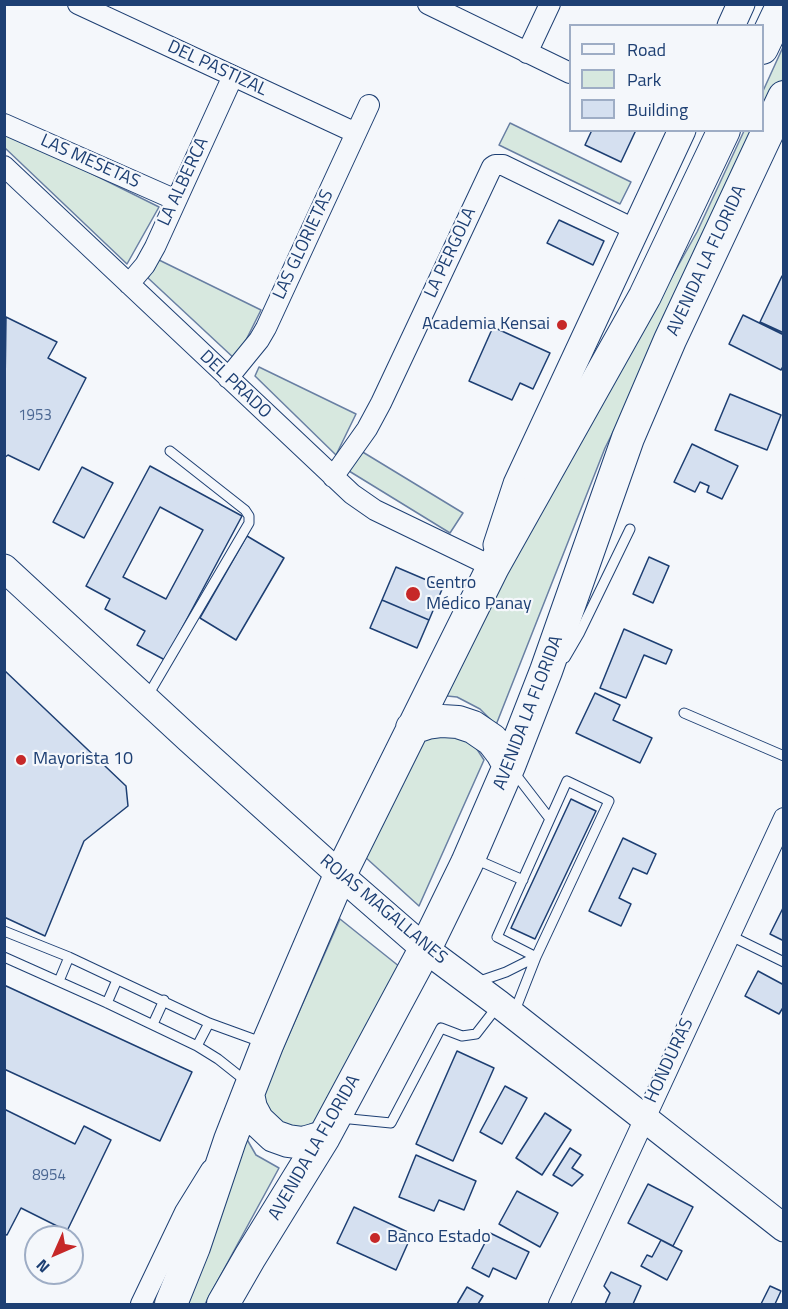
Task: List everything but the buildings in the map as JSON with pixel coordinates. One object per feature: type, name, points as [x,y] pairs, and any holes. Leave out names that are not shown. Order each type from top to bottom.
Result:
[{"type":"main road","points":[[764,44],[783,4]]},
{"type":"main road","name":"AVENIDA LA FLORIDA","points":[[223,1305],[329,1127],[425,949],[467,862],[509,766],[570,604],[632,428],[670,340],[783,97]]},
{"type":"main road","points":[[171,1305],[194,1247],[230,1140],[267,1045],[340,875],[493,567],[645,296],[723,132]]},
{"type":"main road","points":[[412,728],[442,721],[458,722],[473,727],[492,740],[509,766]]},
{"type":"main road","points":[[250,1090],[251,1108],[258,1121],[274,1136],[303,1143],[329,1127]]},
{"type":"street","name":"DEL PASTIZAL","points":[[78,4],[356,133]]},
{"type":"street","points":[[428,4],[569,73]]},
{"type":"street","points":[[527,52],[550,4]]},
{"type":"street","points":[[732,24],[741,4]]},
{"type":"street","name":"LA ALBERCA","points":[[129,284],[150,257],[233,76]]},
{"type":"street","name":"LAS GLORIETAS","points":[[228,378],[260,340],[369,105]]},
{"type":"street","name":"LAS MESETAS","points":[[4,124],[176,200]]},
{"type":"street","points":[[493,567],[502,524],[517,484],[681,132]]},
{"type":"street","name":"LA PERGOLA","points":[[333,477],[367,429],[381,403],[492,167],[503,165],[636,230]]},
{"type":"street","name":"DEL PRADO","points":[[4,166],[352,494],[375,510],[493,567]]},
{"type":"street","name":"ROJAS MAGALLANES","points":[[4,568],[340,875],[425,949],[472,983],[783,1228]]},
{"type":"street","name":"HONDURAS","points":[[559,1305],[783,818]]},
{"type":"street","points":[[141,1305],[185,1212],[230,1140]]},
{"type":"lane","points":[[146,699],[249,523],[249,516],[245,510],[170,451]]},
{"type":"lane","points":[[560,666],[584,625],[630,529]]},
{"type":"lane","points":[[550,819],[509,766],[555,676]]},
{"type":"lane","points":[[684,713],[783,756]]},
{"type":"lane","points":[[329,1127],[391,1123],[441,1028],[462,1036],[476,1034],[506,1010],[536,957],[609,801],[567,781],[497,937],[536,957]]},
{"type":"lane","points":[[467,862],[484,863],[523,880]]},
{"type":"lane","points":[[4,931],[69,957],[210,1023],[267,1045]]},
{"type":"lane","points":[[729,935],[783,962]]},
{"type":"lane","points":[[4,957],[197,1046],[218,1059],[250,1090]]},
{"type":"lane","points":[[60,981],[69,957]]},
{"type":"lane","points":[[472,983],[506,972],[536,957]]},
{"type":"lane","points":[[107,1003],[117,980]]},
{"type":"lane","points":[[153,1024],[164,1000]]},
{"type":"lane","points":[[197,1046],[210,1023]]},
{"type":"green space","points":[[783,47],[783,79],[764,121],[764,89]]},
{"type":"green space","points":[[510,123],[631,182],[620,204],[499,145]]},
{"type":"green space","points":[[4,130],[159,207],[127,264],[5,148]]},
{"type":"green space","points":[[744,132],[759,132],[702,254],[605,448],[496,725],[480,709],[457,697],[437,695],[697,232]]},
{"type":"green space","points":[[157,259],[261,310],[236,360],[148,278]]},
{"type":"green space","points":[[259,367],[356,414],[336,455],[255,376]]},
{"type":"green space","points":[[361,451],[463,513],[450,533],[349,471]]},
{"type":"green space","points":[[422,731],[471,740],[484,760],[419,906],[364,856]]},
{"type":"green space","points":[[340,919],[400,967],[315,1122],[293,1132],[273,1122],[261,1098]]},
{"type":"green space","points":[[245,1136],[256,1155],[279,1168],[205,1304],[184,1304]]},
{"type":"place","name":"Academia Kensai","points":[[562,325]]},
{"type":"place","name":"Centro Médico Panay","points":[[413,594]]},
{"type":"place","name":"Mayorista 10","points":[[21,760]]},
{"type":"place","name":"Banco Estado","points":[[375,1238]]}]
